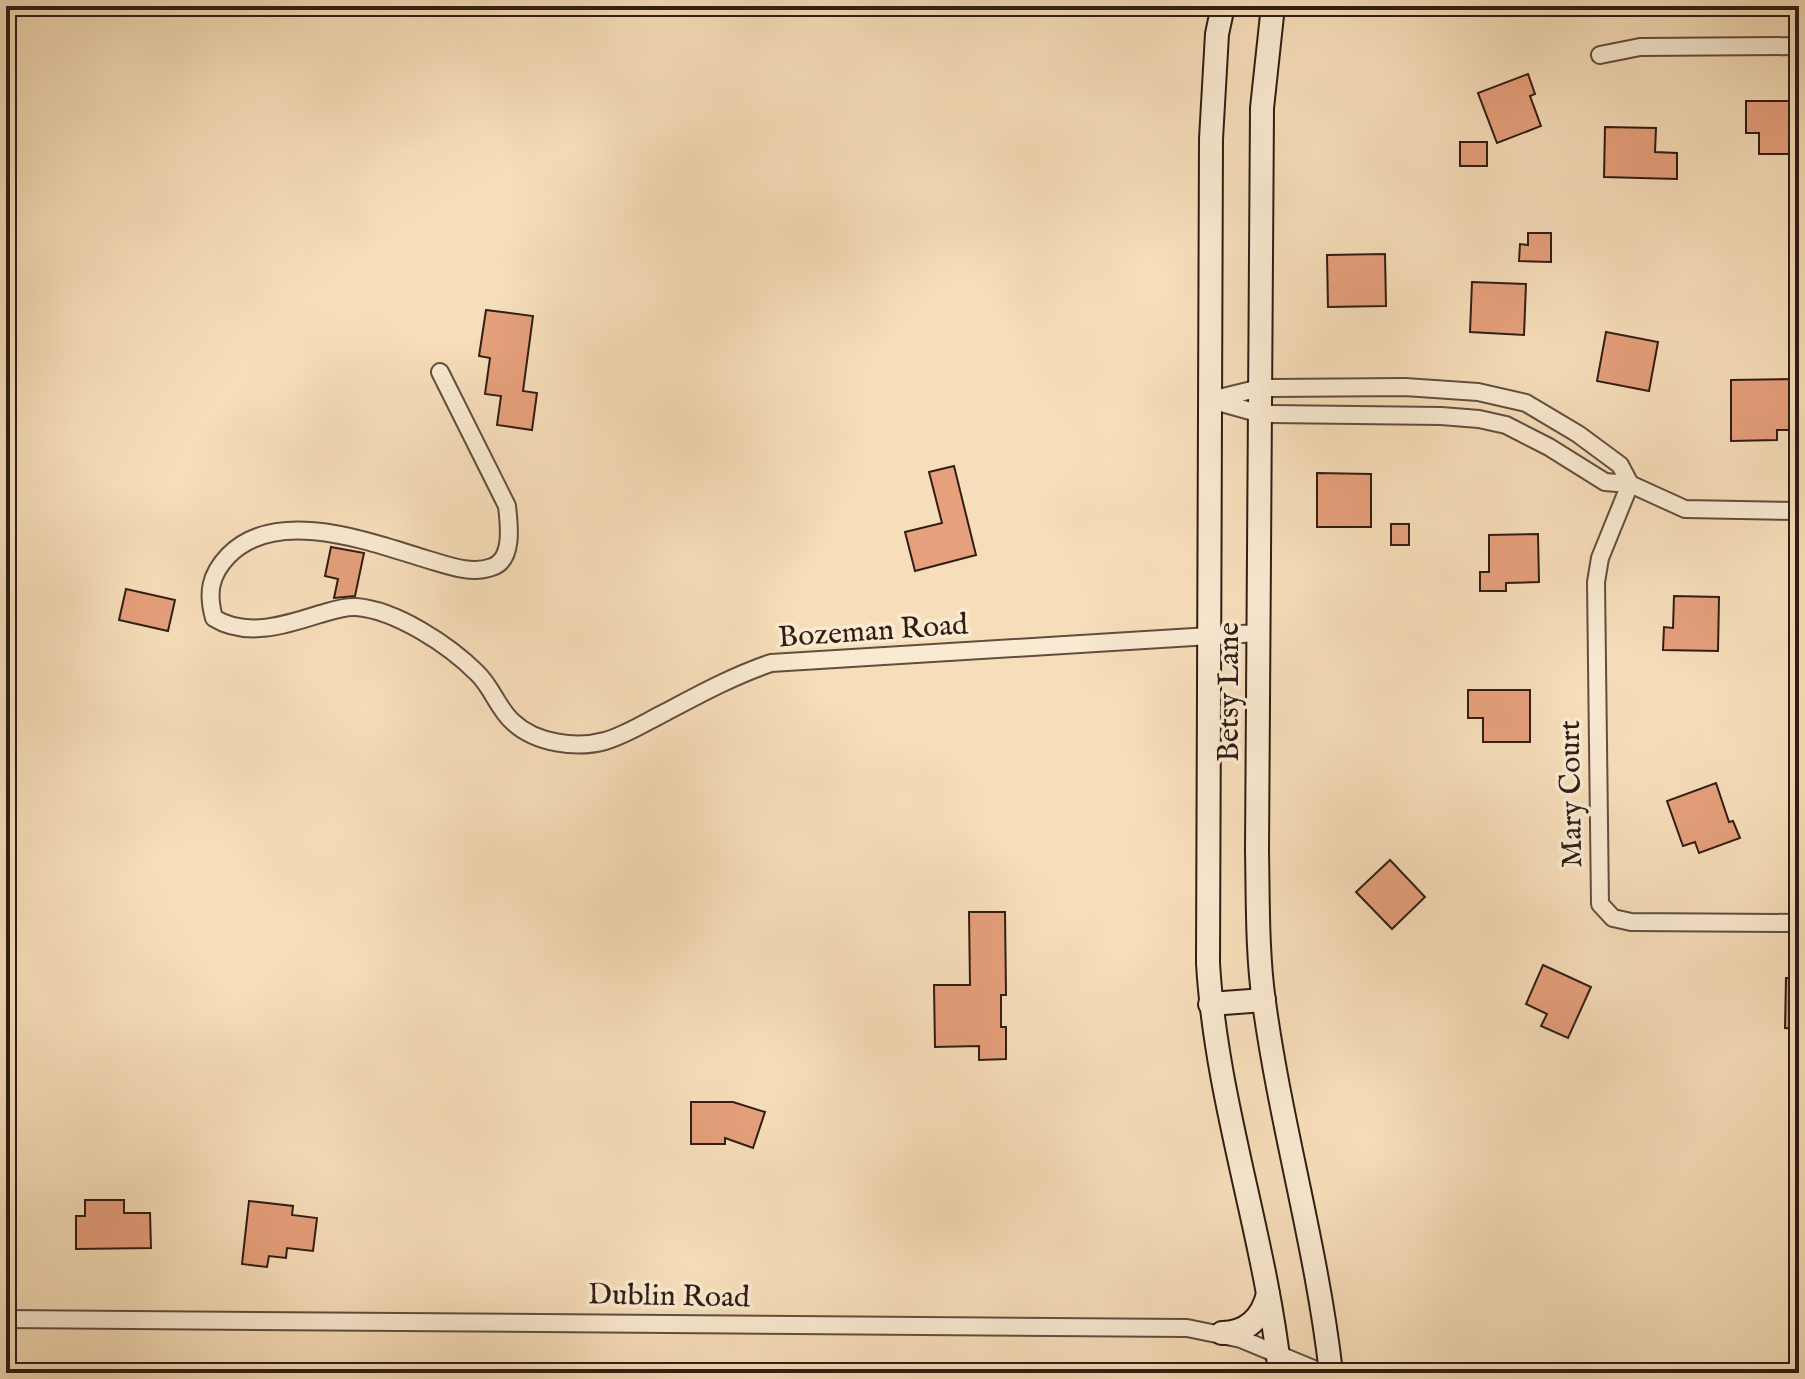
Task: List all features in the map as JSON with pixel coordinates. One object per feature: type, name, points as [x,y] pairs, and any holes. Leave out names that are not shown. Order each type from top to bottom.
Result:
[{"type":"main road","name":"Betsy Lane","points":[[1223,6],[1217,34],[1211,139],[1207,838],[1210,1004],[1279,1363]]},
{"type":"main road","name":"Betsy Lane","points":[[1273,6],[1262,108],[1257,850],[1264,1000],[1278,1087],[1323,1305],[1331,1373]]},
{"type":"main road","points":[[1210,1004],[1264,1000]]},
{"type":"main road","points":[[1222,1333],[1238,1331],[1253,1323],[1265,1307],[1268,1294]]},
{"type":"street","points":[[1600,55],[1640,47],[1799,46]]},
{"type":"street","name":"Bozeman Road","points":[[440,372],[507,506],[509,531],[505,555],[495,567],[475,570],[454,567],[338,535],[293,531],[262,535],[237,547],[218,567],[208,599],[214,618],[228,626],[251,629],[300,621],[354,606],[380,613],[410,625],[455,652],[480,675],[512,722],[537,738],[568,744],[603,742],[644,724],[737,674],[771,663],[1258,633]]},
{"type":"street","points":[[1211,400],[1260,388],[1360,387],[1478,392],[1526,403],[1578,434],[1620,465],[1630,484]]},
{"type":"street","points":[[1360,387],[1361,415]]},
{"type":"street","points":[[1496,423],[1505,398]]},
{"type":"street","points":[[1211,400],[1261,414],[1441,416],[1496,423],[1549,447],[1605,482],[1630,484],[1685,509],[1799,511]]},
{"type":"street","name":"Mary Court","points":[[1630,484],[1600,558],[1596,582],[1600,904],[1613,918],[1631,922],[1799,923]]},
{"type":"street","name":"Dublin Road","points":[[6,1319],[1187,1328],[1222,1333],[1279,1363],[1323,1373]]},
{"type":"building","points":[[1528,74],[1535,94],[1530,96],[1541,126],[1497,143],[1478,93]]},
{"type":"building","points":[[1746,101],[1799,101],[1799,154],[1759,154],[1759,133],[1746,133]]},
{"type":"building","points":[[1605,127],[1656,128],[1655,152],[1677,153],[1677,179],[1604,177]]},
{"type":"building","points":[[1460,142],[1487,142],[1487,166],[1460,166]]},
{"type":"building","points":[[1528,233],[1551,233],[1551,262],[1519,261],[1520,244],[1528,245]]},
{"type":"building","points":[[1385,254],[1386,306],[1328,307],[1327,255]]},
{"type":"building","points":[[1472,282],[1526,284],[1524,335],[1470,332]]},
{"type":"building","points":[[486,310],[533,316],[523,391],[537,393],[532,430],[497,425],[501,396],[485,394],[490,358],[479,356]]},
{"type":"building","points":[[1606,332],[1658,342],[1649,391],[1597,381]]},
{"type":"building","points":[[1796,379],[1796,430],[1777,430],[1777,440],[1731,441],[1731,380]]},
{"type":"building","points":[[954,466],[976,555],[915,571],[905,532],[942,523],[929,472]]},
{"type":"building","points":[[1317,473],[1371,474],[1371,527],[1317,527]]},
{"type":"building","points":[[1391,524],[1409,524],[1409,545],[1391,545]]},
{"type":"building","points":[[1538,534],[1539,582],[1506,583],[1506,591],[1480,591],[1480,572],[1489,572],[1489,535]]},
{"type":"building","points":[[331,547],[364,553],[355,596],[334,598],[338,579],[325,576]]},
{"type":"building","points":[[126,589],[175,600],[168,631],[119,620]]},
{"type":"building","points":[[1674,596],[1719,597],[1718,651],[1663,650],[1664,627],[1673,628]]},
{"type":"building","points":[[1468,690],[1530,690],[1530,742],[1483,742],[1483,718],[1468,718]]},
{"type":"building","points":[[1716,783],[1729,822],[1733,821],[1740,838],[1699,853],[1695,842],[1683,846],[1667,801]]},
{"type":"building","points":[[1390,860],[1425,897],[1392,929],[1356,892]]},
{"type":"building","points":[[969,912],[1005,912],[1006,995],[1001,995],[1001,1027],[1006,1027],[1006,1059],[979,1060],[979,1046],[935,1047],[934,985],[970,985]]},
{"type":"building","points":[[1543,965],[1591,987],[1568,1038],[1541,1026],[1547,1014],[1526,1004]]},
{"type":"building","points":[[1786,978],[1799,978],[1799,1029],[1785,1028]]},
{"type":"building","points":[[691,1102],[733,1102],[765,1112],[753,1148],[725,1138],[725,1144],[691,1144]]},
{"type":"building","points":[[85,1200],[124,1200],[124,1213],[150,1213],[151,1248],[76,1249],[76,1216],[85,1216]]},
{"type":"building","points":[[249,1201],[293,1206],[292,1215],[317,1218],[313,1251],[287,1248],[286,1258],[269,1256],[267,1267],[242,1264]]}]
